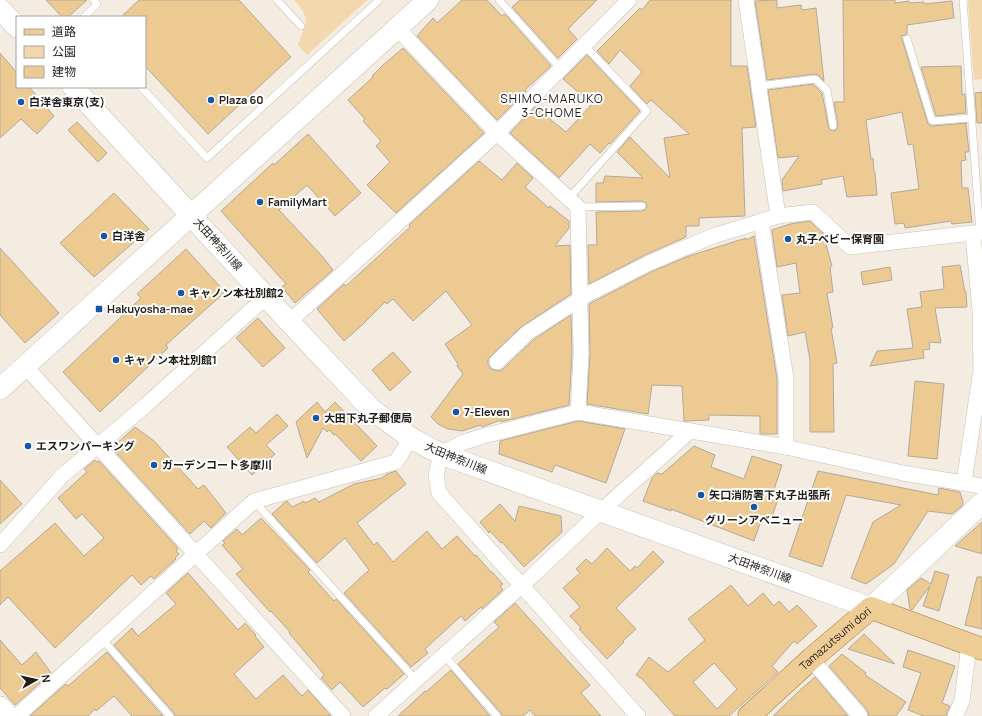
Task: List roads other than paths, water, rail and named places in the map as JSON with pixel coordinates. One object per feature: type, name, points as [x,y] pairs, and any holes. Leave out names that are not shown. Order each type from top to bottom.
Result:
[{"type":"main road","points":[[0,389],[428,0]]},
{"type":"main road","points":[[1,7],[16,26]]},
{"type":"main road","name":"大田神奈川線","points":[[74,88],[371,409],[411,438],[441,454],[871,608]]},
{"type":"main road","points":[[871,608],[982,504]]},
{"type":"main road","name":"Tamazutsumi dori","points":[[749,716],[811,659],[871,608],[976,646]]},
{"type":"main road","points":[[0,708],[8,716]]},
{"type":"street","points":[[289,322],[497,133],[629,0]]},
{"type":"street","points":[[746,0],[778,216]]},
{"type":"street","points":[[397,28],[497,133],[573,203],[581,299],[582,354],[578,412]]},
{"type":"street","points":[[497,362],[527,333],[588,294],[656,260],[713,236],[778,216],[813,212],[850,247],[978,233],[981,370],[964,482]]},
{"type":"street","points":[[761,221],[786,378],[786,447]]},
{"type":"street","points":[[0,545],[62,476],[146,405],[266,297]]},
{"type":"street","points":[[25,366],[343,716]]},
{"type":"street","points":[[638,716],[438,493],[436,475],[441,454],[464,442],[578,412],[786,447],[903,473],[982,486]]},
{"type":"street","points":[[376,716],[690,431]]},
{"type":"street","points":[[17,716],[254,501],[396,462],[411,438]]},
{"type":"street","points":[[955,716],[962,701],[976,646]]},
{"type":"street","points":[[811,659],[860,716]]},
{"type":"lane","points":[[85,16],[97,4],[94,0]]},
{"type":"lane","points":[[277,0],[301,26]]},
{"type":"lane","points":[[499,0],[561,69]]},
{"type":"lane","points":[[963,0],[972,118],[978,233]]},
{"type":"lane","points":[[141,88],[207,158],[378,1]]},
{"type":"lane","points":[[907,39],[932,121],[972,118]]},
{"type":"lane","points":[[573,203],[647,111],[584,45]]},
{"type":"lane","points":[[759,86],[815,79],[827,90],[833,126]]},
{"type":"lane","points":[[573,203],[642,206]]},
{"type":"lane","points":[[254,501],[416,680]]},
{"type":"lane","points":[[102,639],[170,716]]},
{"type":"lane","points":[[444,655],[497,716]]},
{"type":"place","name":"Plaza 60","points":[[211,100]]},
{"type":"place","name":"白洋舎東京(支)","points":[[21,102]]},
{"type":"place","name":"FamilyMart","points":[[260,202]]},
{"type":"place","name":"白洋舎","points":[[104,236]]},
{"type":"place","name":"丸子ベビー保育園","points":[[788,239]]},
{"type":"place","name":"キャノン本社別館2","points":[[181,293]]},
{"type":"place","name":"Hakuyosha-mae","points":[[99,309]]},
{"type":"place","name":"キャノン本社別館1","points":[[116,360]]},
{"type":"place","name":"7-Eleven","points":[[456,412]]},
{"type":"place","name":"大田下丸子郵便局","points":[[316,418]]},
{"type":"place","name":"エスワンパーキング","points":[[28,446]]},
{"type":"place","name":"ガーデンコート多摩川","points":[[154,465]]},
{"type":"place","name":"矢口消防署下丸子出張所","points":[[701,495]]},
{"type":"place","name":"グリーンアベニュー","points":[[754,507]]},
{"type":"district","name":"SHIMO-MARUKO 3-CHOME","points":[[552,106]]}]
